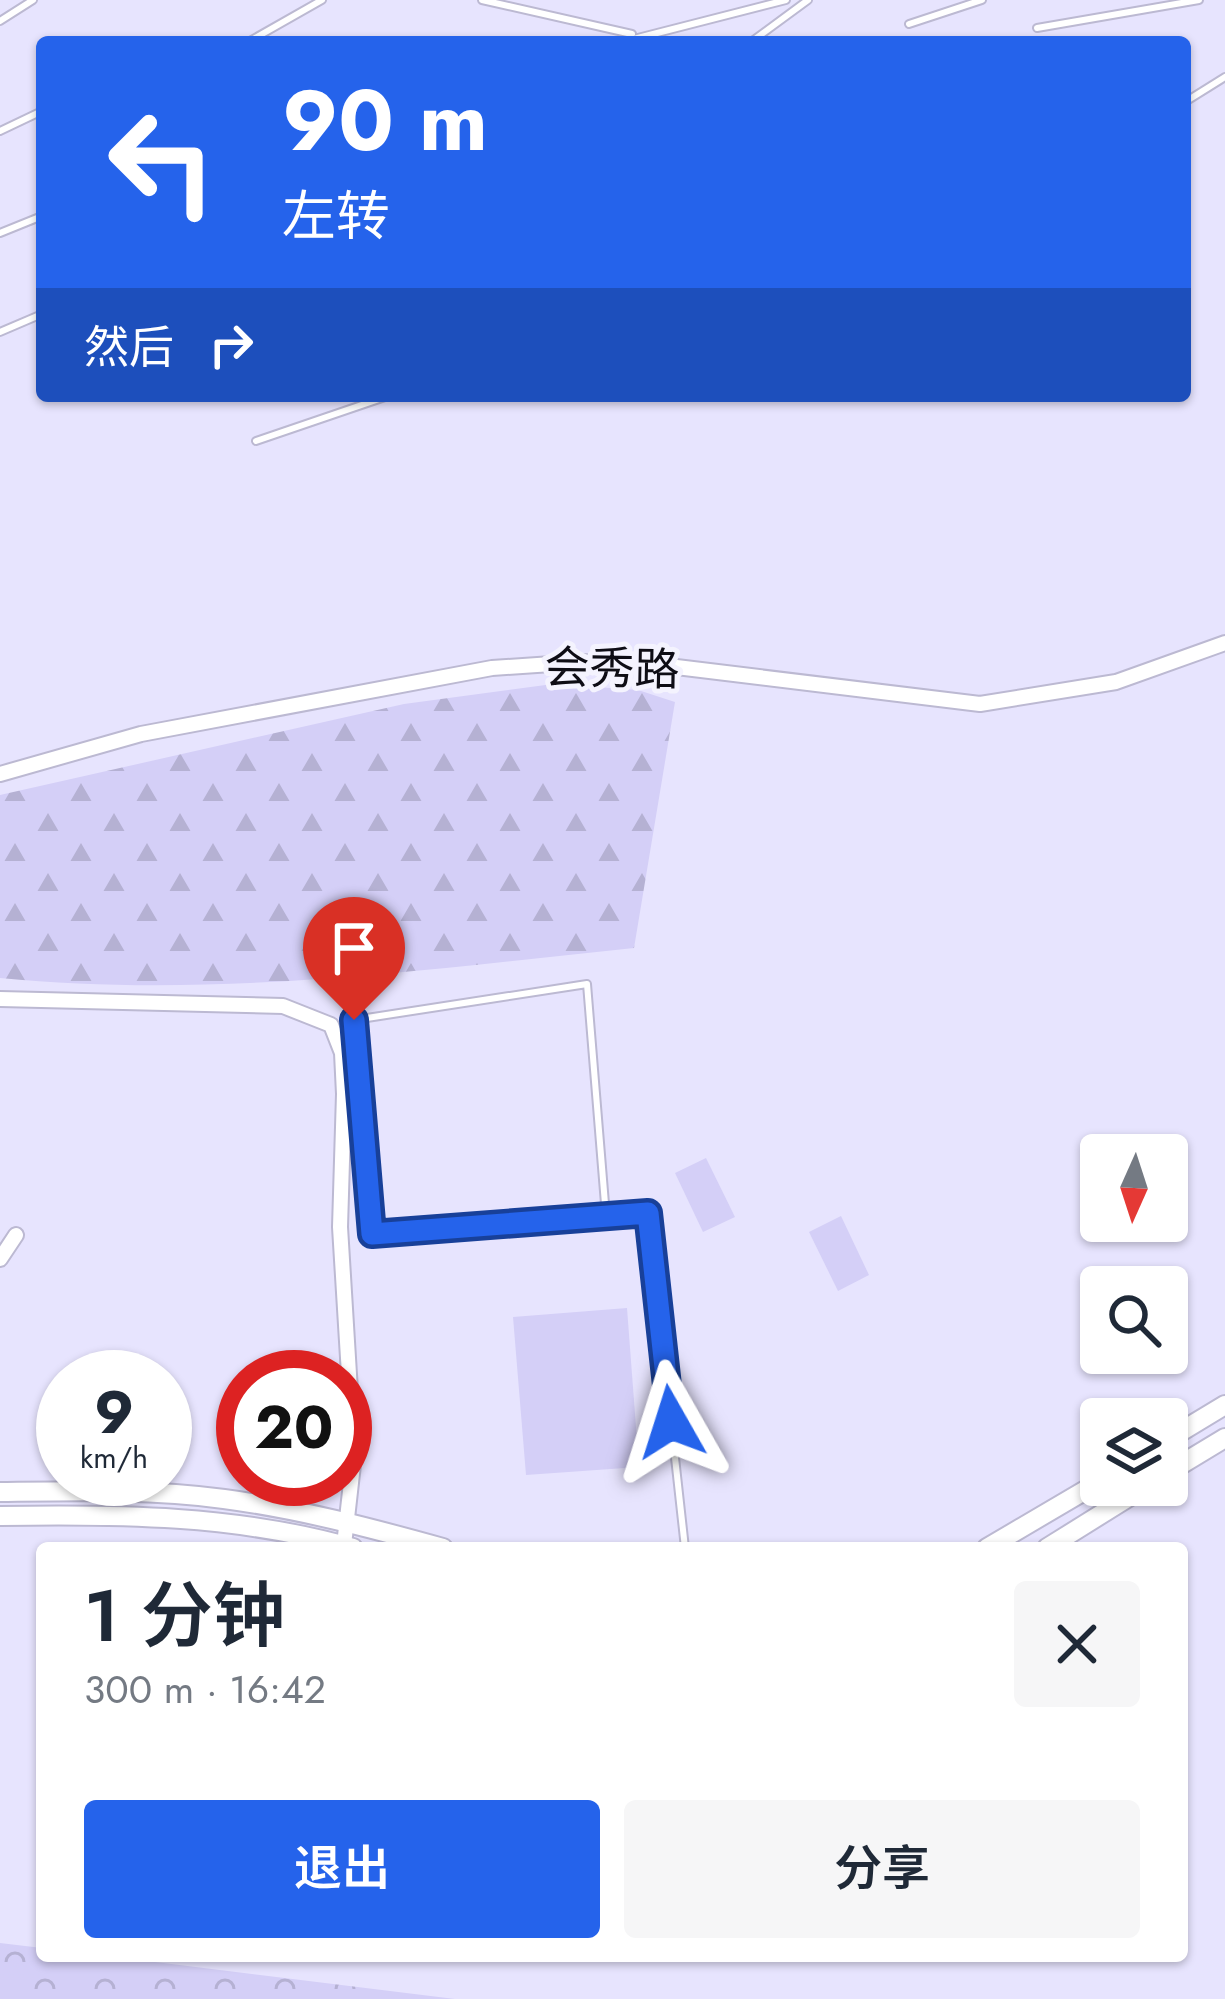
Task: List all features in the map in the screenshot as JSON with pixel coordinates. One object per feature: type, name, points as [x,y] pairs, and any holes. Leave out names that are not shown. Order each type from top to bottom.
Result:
[{"type":"main road","points":[[1188,1427],[1225,1405]]},
{"type":"main road","points":[[1188,1460],[1225,1438]]},
{"type":"main road","points":[[0,1492],[118,1491],[224,1499],[347,1522],[421,1542]]},
{"type":"main road","points":[[997,1542],[1080,1493]]},
{"type":"main road","points":[[1057,1542],[1114,1506]]},
{"type":"main road","points":[[0,1516],[112,1514],[222,1522],[324,1542]]},
{"type":"street","name":"会秀路","points":[[0,773],[141,734],[492,668],[581,662],[660,665],[980,704],[1116,682],[1225,643]]},
{"type":"street","points":[[0,999],[283,1006],[315,1014],[331,1025],[342,1053],[344,1094],[341,1248],[355,1456],[349,1542]]},
{"type":"street","points":[[0,1259],[16,1235]]},
{"type":"lane","points":[[0,21],[33,0]]},
{"type":"lane","points":[[259,36],[322,0]]},
{"type":"lane","points":[[482,0],[635,35],[786,0]]},
{"type":"lane","points":[[759,36],[808,0]]},
{"type":"lane","points":[[909,24],[982,0]]},
{"type":"lane","points":[[1037,28],[1199,0]]},
{"type":"lane","points":[[1191,98],[1225,77]]},
{"type":"lane","points":[[0,131],[36,114]]},
{"type":"lane","points":[[0,233],[36,218]]},
{"type":"lane","points":[[0,332],[36,317]]},
{"type":"lane","points":[[256,441],[370,402]]},
{"type":"lane","points":[[606,1216],[587,983],[354,1020],[372,1234],[648,1213],[684,1542]]},
{"type":"green space","points":[[553,684],[638,690],[675,702],[634,948],[238,984],[80,984],[0,978],[0,795],[404,704]]},
{"type":"green space","points":[[706,1158],[735,1217],[703,1232],[675,1173]]},
{"type":"green space","points":[[841,1216],[869,1275],[838,1291],[809,1232]]},
{"type":"green space","points":[[627,1308],[639,1467],[526,1475],[513,1317]]},
{"type":"green space","points":[[0,1943],[36,1947],[36,1962],[156,1962],[455,1999],[0,1999]]},
{"type":"route","points":[[354,1020],[372,1234],[648,1213],[671,1422]]}]
